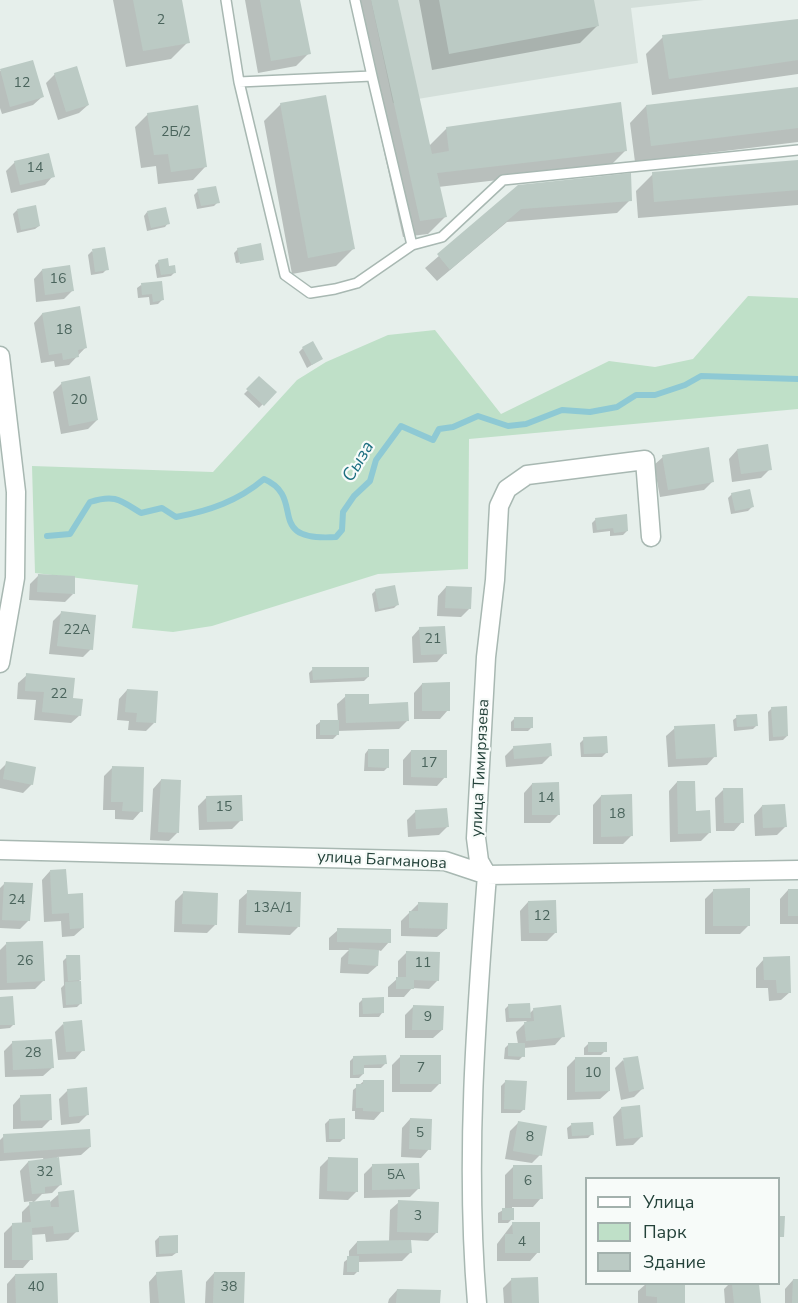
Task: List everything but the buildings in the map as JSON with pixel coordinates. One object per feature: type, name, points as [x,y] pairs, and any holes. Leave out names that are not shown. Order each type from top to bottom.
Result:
[{"type":"street","points":[[0,356],[16,492],[15,578],[0,663]]},
{"type":"street","name":"улица Тимирязева","points":[[477,1303],[472,1243],[471,1140],[486,875],[479,861],[476,838],[486,657],[495,580],[499,506],[507,489],[527,475],[645,460],[651,537]]},
{"type":"street","name":"улица Багманова","points":[[0,850],[445,861],[486,875],[798,870]]},
{"type":"lane","points":[[226,0],[239,82],[285,275],[310,293],[357,283],[412,245],[441,237],[503,180],[798,150]]},
{"type":"lane","points":[[356,0],[412,245]]},
{"type":"lane","points":[[239,82],[372,76]]},
{"type":"shaded area","points":[[371,0],[704,0],[631,8],[638,63],[393,103]]},
{"type":"green space","points":[[748,296],[798,298],[798,409],[469,439],[468,569],[378,574],[212,626],[173,632],[132,628],[138,585],[35,573],[32,466],[213,472],[297,380],[326,362],[388,335],[435,330],[501,414],[609,361],[655,367],[693,359]]},
{"type":"waterway","name":"Сыза","points":[[47,536],[70,534],[90,502],[112,499],[141,513],[162,508],[176,517],[223,504],[264,479],[277,487],[287,507],[292,526],[300,533],[313,537],[336,537],[342,530],[343,512],[354,496],[370,481],[376,460],[401,426],[433,440],[439,429],[453,427],[478,416],[508,426],[526,424],[562,410],[590,412],[617,407],[636,395],[655,395],[685,385],[701,376],[798,379]]}]
